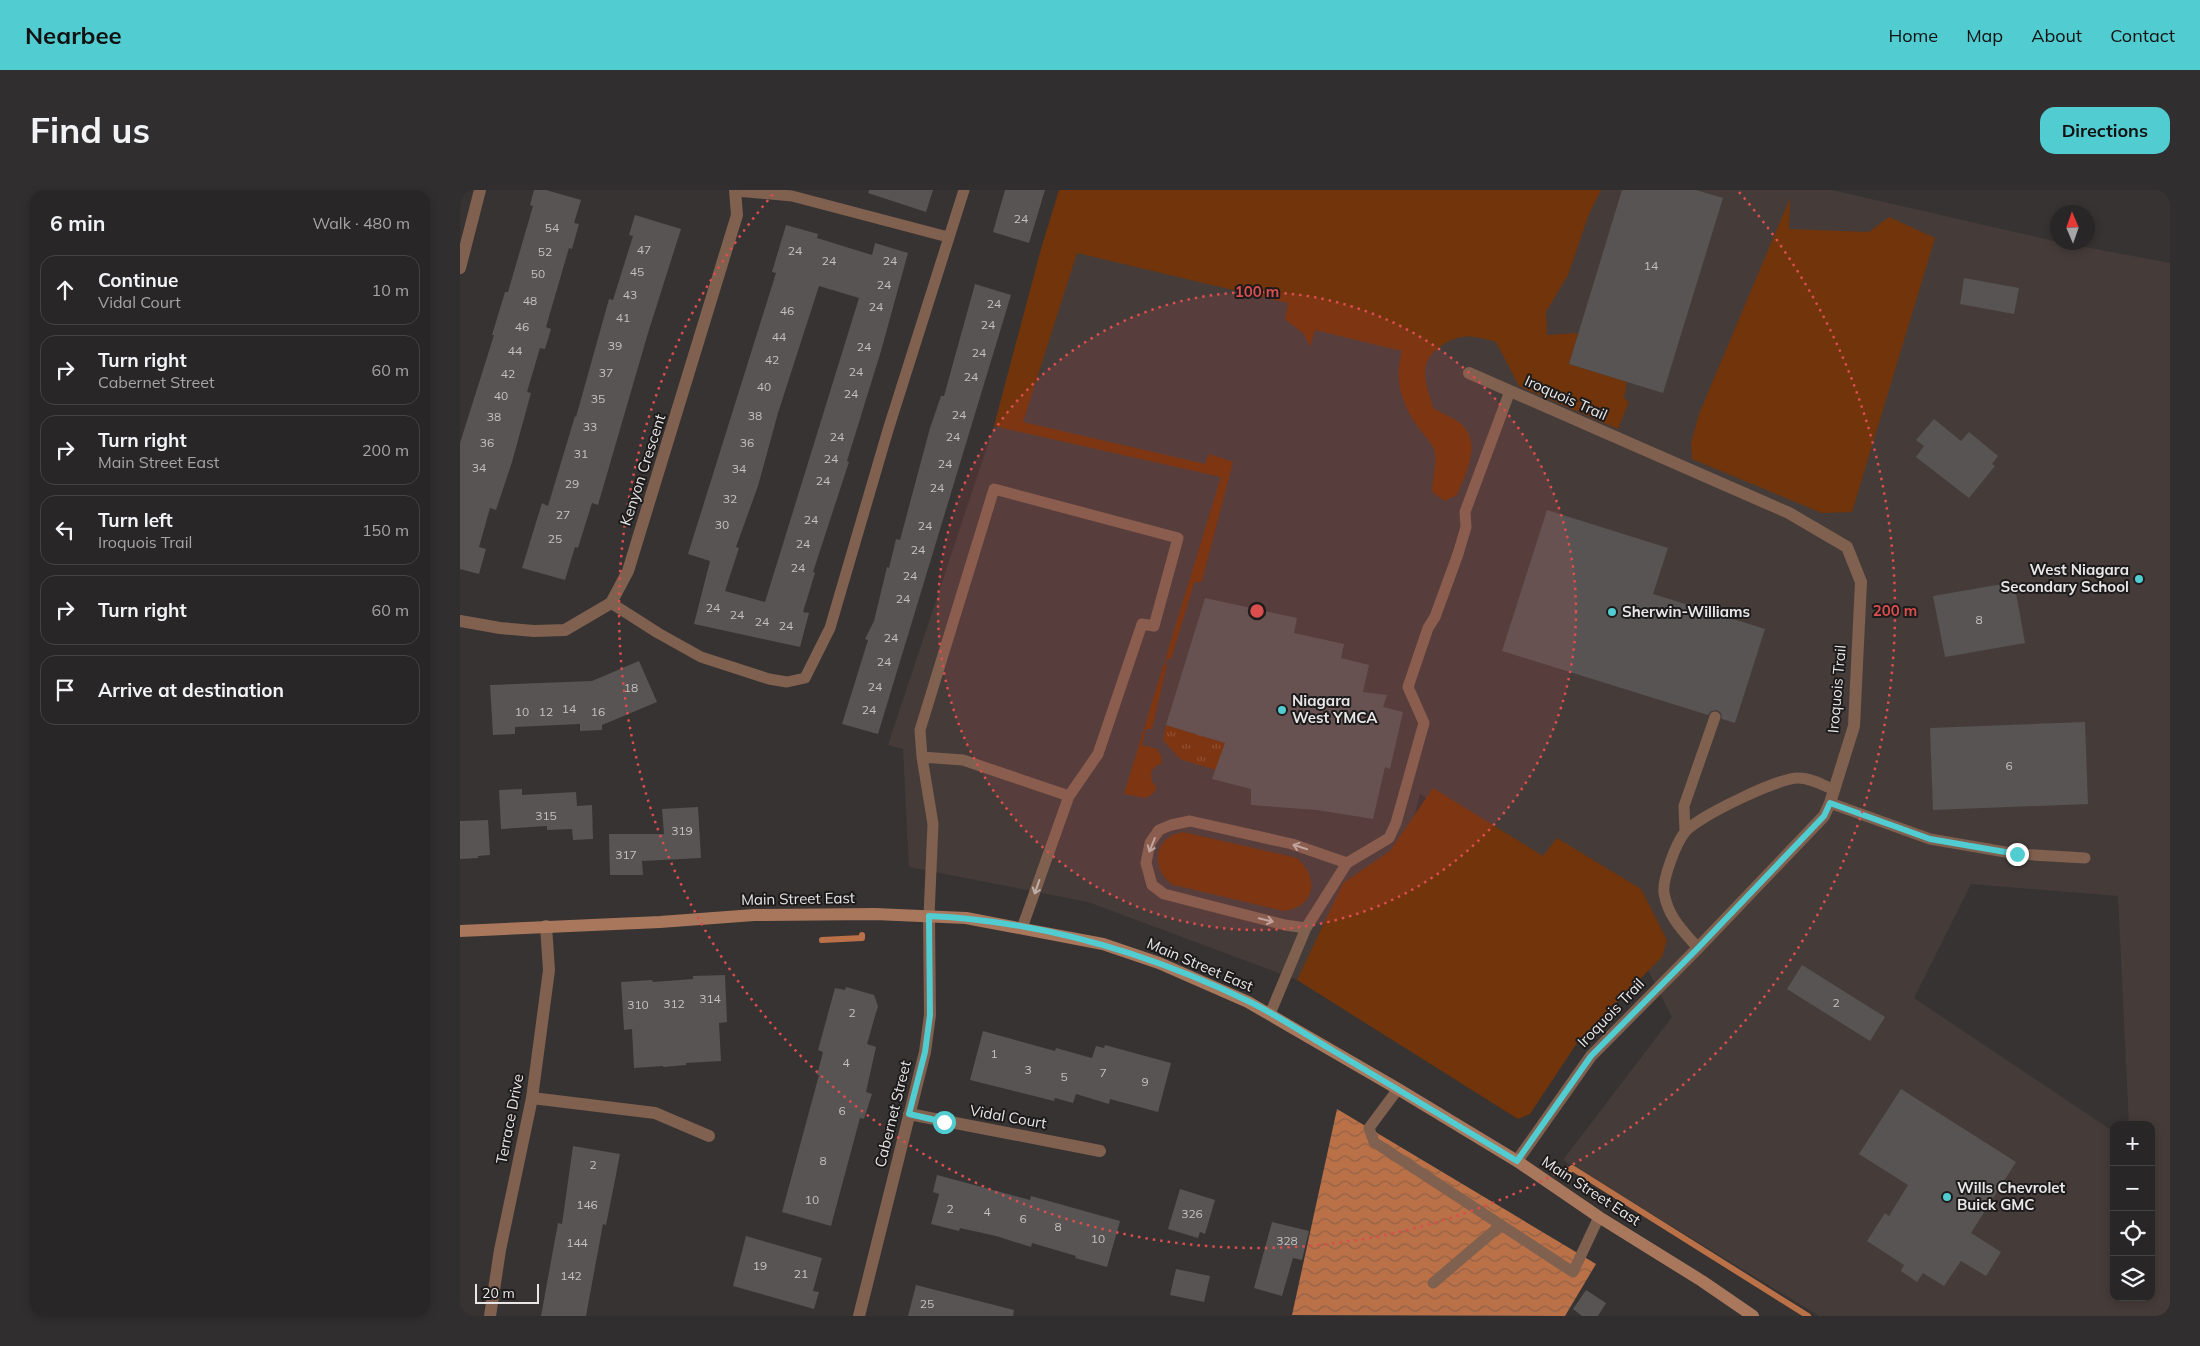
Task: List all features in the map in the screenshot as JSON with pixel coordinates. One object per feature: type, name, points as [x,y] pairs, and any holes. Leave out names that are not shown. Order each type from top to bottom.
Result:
[{"type":"main road","name":"Main Street East","points":[[460,931],[660,922],[754,915],[875,914],[966,918],[1103,944],[1159,963],[1248,1002],[1270,1014],[1517,1161],[1599,1217],[1753,1316]]},
{"type":"street","points":[[460,268],[480,190]]},
{"type":"street","name":"Kenyon Crescent","points":[[611,603],[628,571],[677,416],[737,215],[736,190]]},
{"type":"street","name":"Iroquois Trail","points":[[1469,373],[1789,513],[1847,547],[1861,582],[1854,726],[1830,803],[1824,816],[1698,948],[1591,1056],[1517,1161]]},
{"type":"street","points":[[460,621],[500,628],[534,631],[565,630],[611,603]]},
{"type":"street","name":"Cabernet Street","points":[[859,1316],[925,1052],[930,1015],[929,916]]},
{"type":"street","name":"Terrace Drive","points":[[490,1316],[500,1250],[532,1098],[549,970],[546,926]]},
{"type":"street","points":[[532,1098],[655,1113],[709,1136]]},
{"type":"street","name":"Vidal Court","points":[[909,1114],[1100,1151]]},
{"type":"lane","points":[[736,190],[792,196],[948,237]]},
{"type":"lane","points":[[611,603],[658,634],[701,657],[769,679],[787,682],[805,678],[830,628],[888,430],[964,190]]},
{"type":"lane","points":[[1270,1014],[1306,928],[1347,863],[1389,838],[1396,823],[1424,723],[1408,687],[1428,628],[1436,617],[1458,554],[1466,527],[1465,512],[1510,391]]},
{"type":"lane","points":[[929,916],[932,824],[920,730],[994,489],[1178,538],[1154,626],[1142,624],[1098,754],[1069,796],[1022,928]]},
{"type":"lane","points":[[1698,948],[1672,917],[1664,892],[1670,862],[1685,832],[1684,806],[1715,717]]},
{"type":"lane","points":[[922,757],[963,760],[1069,796]]},
{"type":"lane","points":[[1685,832],[1718,810],[1786,780],[1809,779],[1834,790]]},
{"type":"lane","points":[[1830,803],[1930,839],[2017,854],[2085,858]]},
{"type":"lane","points":[[1306,928],[1285,925],[1164,894],[1152,885],[1146,863],[1150,843],[1159,830],[1190,821],[1292,844],[1347,863]]},
{"type":"lane","points":[[1398,1089],[1369,1128],[1374,1142],[1549,1254],[1573,1272],[1599,1217]]},
{"type":"lane","points":[[1433,1283],[1501,1225]]},
{"type":"shaded area","points":[[1448,190],[1832,190],[2050,240],[2050,250],[2095,249],[2170,263],[2170,1316],[1819,1316],[1563,1160],[1672,1017],[1625,926],[1420,794],[1367,1006],[1088,902],[909,867],[903,749],[888,745],[994,426],[1041,249]],"holes":[[[1971,884],[2118,896],[2129,1121],[2155,1121],[2155,1301],[2110,1301],[2110,1129],[1914,998]]]},
{"type":"green space","points":[[1059,190],[1601,190],[1589,214],[1568,275],[1546,312],[1547,335],[1578,333],[1569,364],[1627,382],[1624,398],[1629,402],[1618,429],[1519,386],[1496,342],[1471,337],[1451,340],[1432,354],[1425,367],[1426,384],[1433,408],[1457,421],[1465,428],[1472,446],[1469,466],[1457,495],[1445,501],[1432,492],[1435,465],[1434,449],[1412,418],[1403,400],[1399,381],[1402,351],[1315,330],[1310,347],[1304,334],[1285,319],[1288,303],[1077,253],[1023,422],[1205,464],[1209,454],[1233,462],[1202,581],[1194,583],[1171,659],[1167,658],[1165,664],[1167,665],[1152,729],[1146,729],[1142,745],[1157,749],[1162,758],[1161,764],[1156,766],[1151,772],[1152,782],[1156,786],[1155,792],[1146,798],[1124,794],[1221,477],[994,426],[1041,249]]},
{"type":"green space","points":[[1790,198],[1789,229],[1869,232],[1889,217],[1935,238],[1852,512],[1822,513],[1692,459],[1691,443],[1699,414]]},
{"type":"green space","points":[[1166,725],[1225,743],[1216,770],[1180,759],[1163,740]]},
{"type":"green space","points":[[1433,788],[1543,856],[1557,838],[1641,889],[1667,940],[1662,957],[1579,1040],[1530,1114],[1518,1119],[1297,980],[1343,883],[1390,851]]},
{"type":"green space","points":[[1183,832],[1297,858],[1309,874],[1311,890],[1308,898],[1302,904],[1284,911],[1174,885],[1168,881],[1160,870],[1158,863],[1159,850],[1168,838]]},
{"type":"water","points":[[1337,1109],[1596,1264],[1565,1316],[1292,1315]]},
{"type":"building","points":[[534,190],[546,190],[581,200],[574,223],[579,224],[572,249],[569,248],[546,327],[551,329],[545,349],[540,348],[527,392],[531,393],[512,462],[496,510],[490,508],[479,547],[486,549],[479,574],[460,569],[460,443],[494,335],[492,335],[505,292],[508,292],[533,206],[530,205]]},
{"type":"building","points":[[869,190],[933,190],[926,212],[868,193]]},
{"type":"building","points":[[1005,190],[1045,190],[1029,243],[993,232]]},
{"type":"building","points":[[1622,190],[1696,190],[1723,198],[1663,393],[1569,364]]},
{"type":"building","points":[[635,215],[681,229],[648,333],[598,505],[592,503],[578,548],[575,547],[565,580],[522,568],[542,503],[548,506],[576,417],[609,299],[613,300],[633,236],[629,235]]},
{"type":"building","points":[[786,225],[818,234],[817,238],[872,255],[875,243],[908,253],[881,351],[847,461],[849,462],[813,572],[815,573],[803,612],[809,613],[800,647],[694,624],[710,561],[688,554],[776,273],[772,272]],"holes":[[[819,286],[859,298],[765,602],[725,591],[739,548],[736,547],[758,486],[778,413]]]},
{"type":"building","points":[[1964,278],[2019,288],[2014,314],[1960,304]]},
{"type":"building","points":[[975,284],[1011,295],[878,734],[842,724],[868,640],[865,639],[874,621],[887,567],[889,568],[896,539],[900,540],[930,428],[941,396],[944,396]]},
{"type":"building","points":[[1934,419],[1961,441],[1969,432],[1998,456],[1992,464],[1995,466],[1969,498],[1916,457],[1924,446],[1916,440]]},
{"type":"building","name":"Sherwin-Williams","points":[[1547,510],[1668,548],[1653,594],[1765,629],[1735,723],[1722,719],[1721,713],[1717,710],[1711,711],[1708,715],[1502,651]]},
{"type":"building","points":[[2014,582],[2025,643],[1945,657],[1933,596]]},
{"type":"building","name":"Niagara West YMCA","points":[[1205,598],[1297,618],[1294,633],[1344,644],[1341,658],[1369,665],[1363,692],[1387,695],[1383,707],[1403,712],[1390,769],[1385,767],[1373,819],[1317,810],[1251,805],[1251,789],[1212,779],[1225,743],[1166,725]]},
{"type":"building","points":[[639,661],[657,702],[602,725],[602,730],[580,731],[580,724],[515,727],[515,734],[493,735],[490,685],[592,681]]},
{"type":"building","points":[[2085,722],[2088,804],[1933,810],[1930,728]]},
{"type":"building","points":[[522,789],[522,795],[576,792],[577,806],[592,805],[593,839],[573,840],[572,829],[547,830],[547,826],[501,829],[499,790]]},
{"type":"building","points":[[698,807],[701,858],[642,861],[643,875],[610,875],[609,834],[664,834],[662,809]]},
{"type":"building","points":[[488,820],[490,855],[460,859],[460,821]]},
{"type":"building","points":[[1802,965],[1885,1017],[1870,1041],[1787,989]]},
{"type":"building","points":[[725,975],[727,1022],[719,1023],[721,1061],[634,1068],[632,1029],[624,1030],[621,982],[652,980],[653,982],[693,979],[693,976]]},
{"type":"building","points":[[846,987],[874,995],[878,1006],[867,1044],[876,1047],[866,1092],[872,1094],[864,1119],[860,1118],[831,1226],[782,1212],[819,1075],[817,1075],[823,1052],[818,1050],[835,988],[845,990]]},
{"type":"building","points":[[983,1031],[1055,1051],[1056,1048],[1092,1058],[1096,1046],[1104,1048],[1105,1045],[1171,1063],[1158,1112],[1110,1099],[1109,1104],[1076,1094],[1073,1103],[1055,1098],[1054,1101],[970,1080]]},
{"type":"building","name":"Wills Chevrolet Buick GMC","points":[[1901,1089],[2016,1162],[1971,1233],[2001,1252],[1986,1276],[1961,1261],[1944,1286],[1923,1273],[1917,1282],[1901,1271],[1904,1265],[1867,1241],[1885,1213],[1889,1216],[1908,1185],[1859,1154]]},
{"type":"building","points":[[573,1146],[620,1154],[606,1225],[603,1224],[586,1316],[541,1316],[558,1223],[562,1224]]},
{"type":"building","points":[[937,1175],[1030,1200],[1031,1196],[1120,1221],[1107,1267],[1032,1243],[1031,1247],[996,1236],[960,1228],[959,1231],[931,1224],[939,1194],[933,1192]]},
{"type":"building","points":[[1180,1189],[1215,1200],[1205,1234],[1200,1232],[1198,1238],[1168,1229]]},
{"type":"building","points":[[1272,1222],[1309,1231],[1302,1260],[1293,1258],[1282,1296],[1254,1288]]},
{"type":"building","points":[[746,1236],[822,1258],[813,1291],[819,1292],[814,1309],[733,1286]]},
{"type":"building","points":[[1176,1269],[1210,1276],[1204,1302],[1170,1295]]},
{"type":"building","points":[[916,1285],[1014,1310],[1013,1316],[908,1316]]},
{"type":"building","points":[[1586,1290],[1606,1303],[1598,1316],[1582,1316],[1573,1309]]},
{"type":"waterway","points":[[822,940],[862,938],[862,935]]},
{"type":"waterway","points":[[1569,1171],[1572,1168],[1808,1316]]},
{"type":"place","name":"West Niagara Secondary School","points":[[2139,579]]},
{"type":"place","name":"Sherwin-Williams","points":[[1612,612]]},
{"type":"place","name":"Niagara West YMCA","points":[[1282,710]]},
{"type":"place","name":"Wills Chevrolet Buick GMC","points":[[1947,1197]]},
{"type":"route","points":[[944,1122],[909,1114],[925,1052],[930,1015],[929,916],[966,918],[1103,944],[1159,963],[1248,1002],[1517,1161],[1591,1056],[1698,948],[1824,816],[1830,803],[1930,839],[2017,854]]}]
